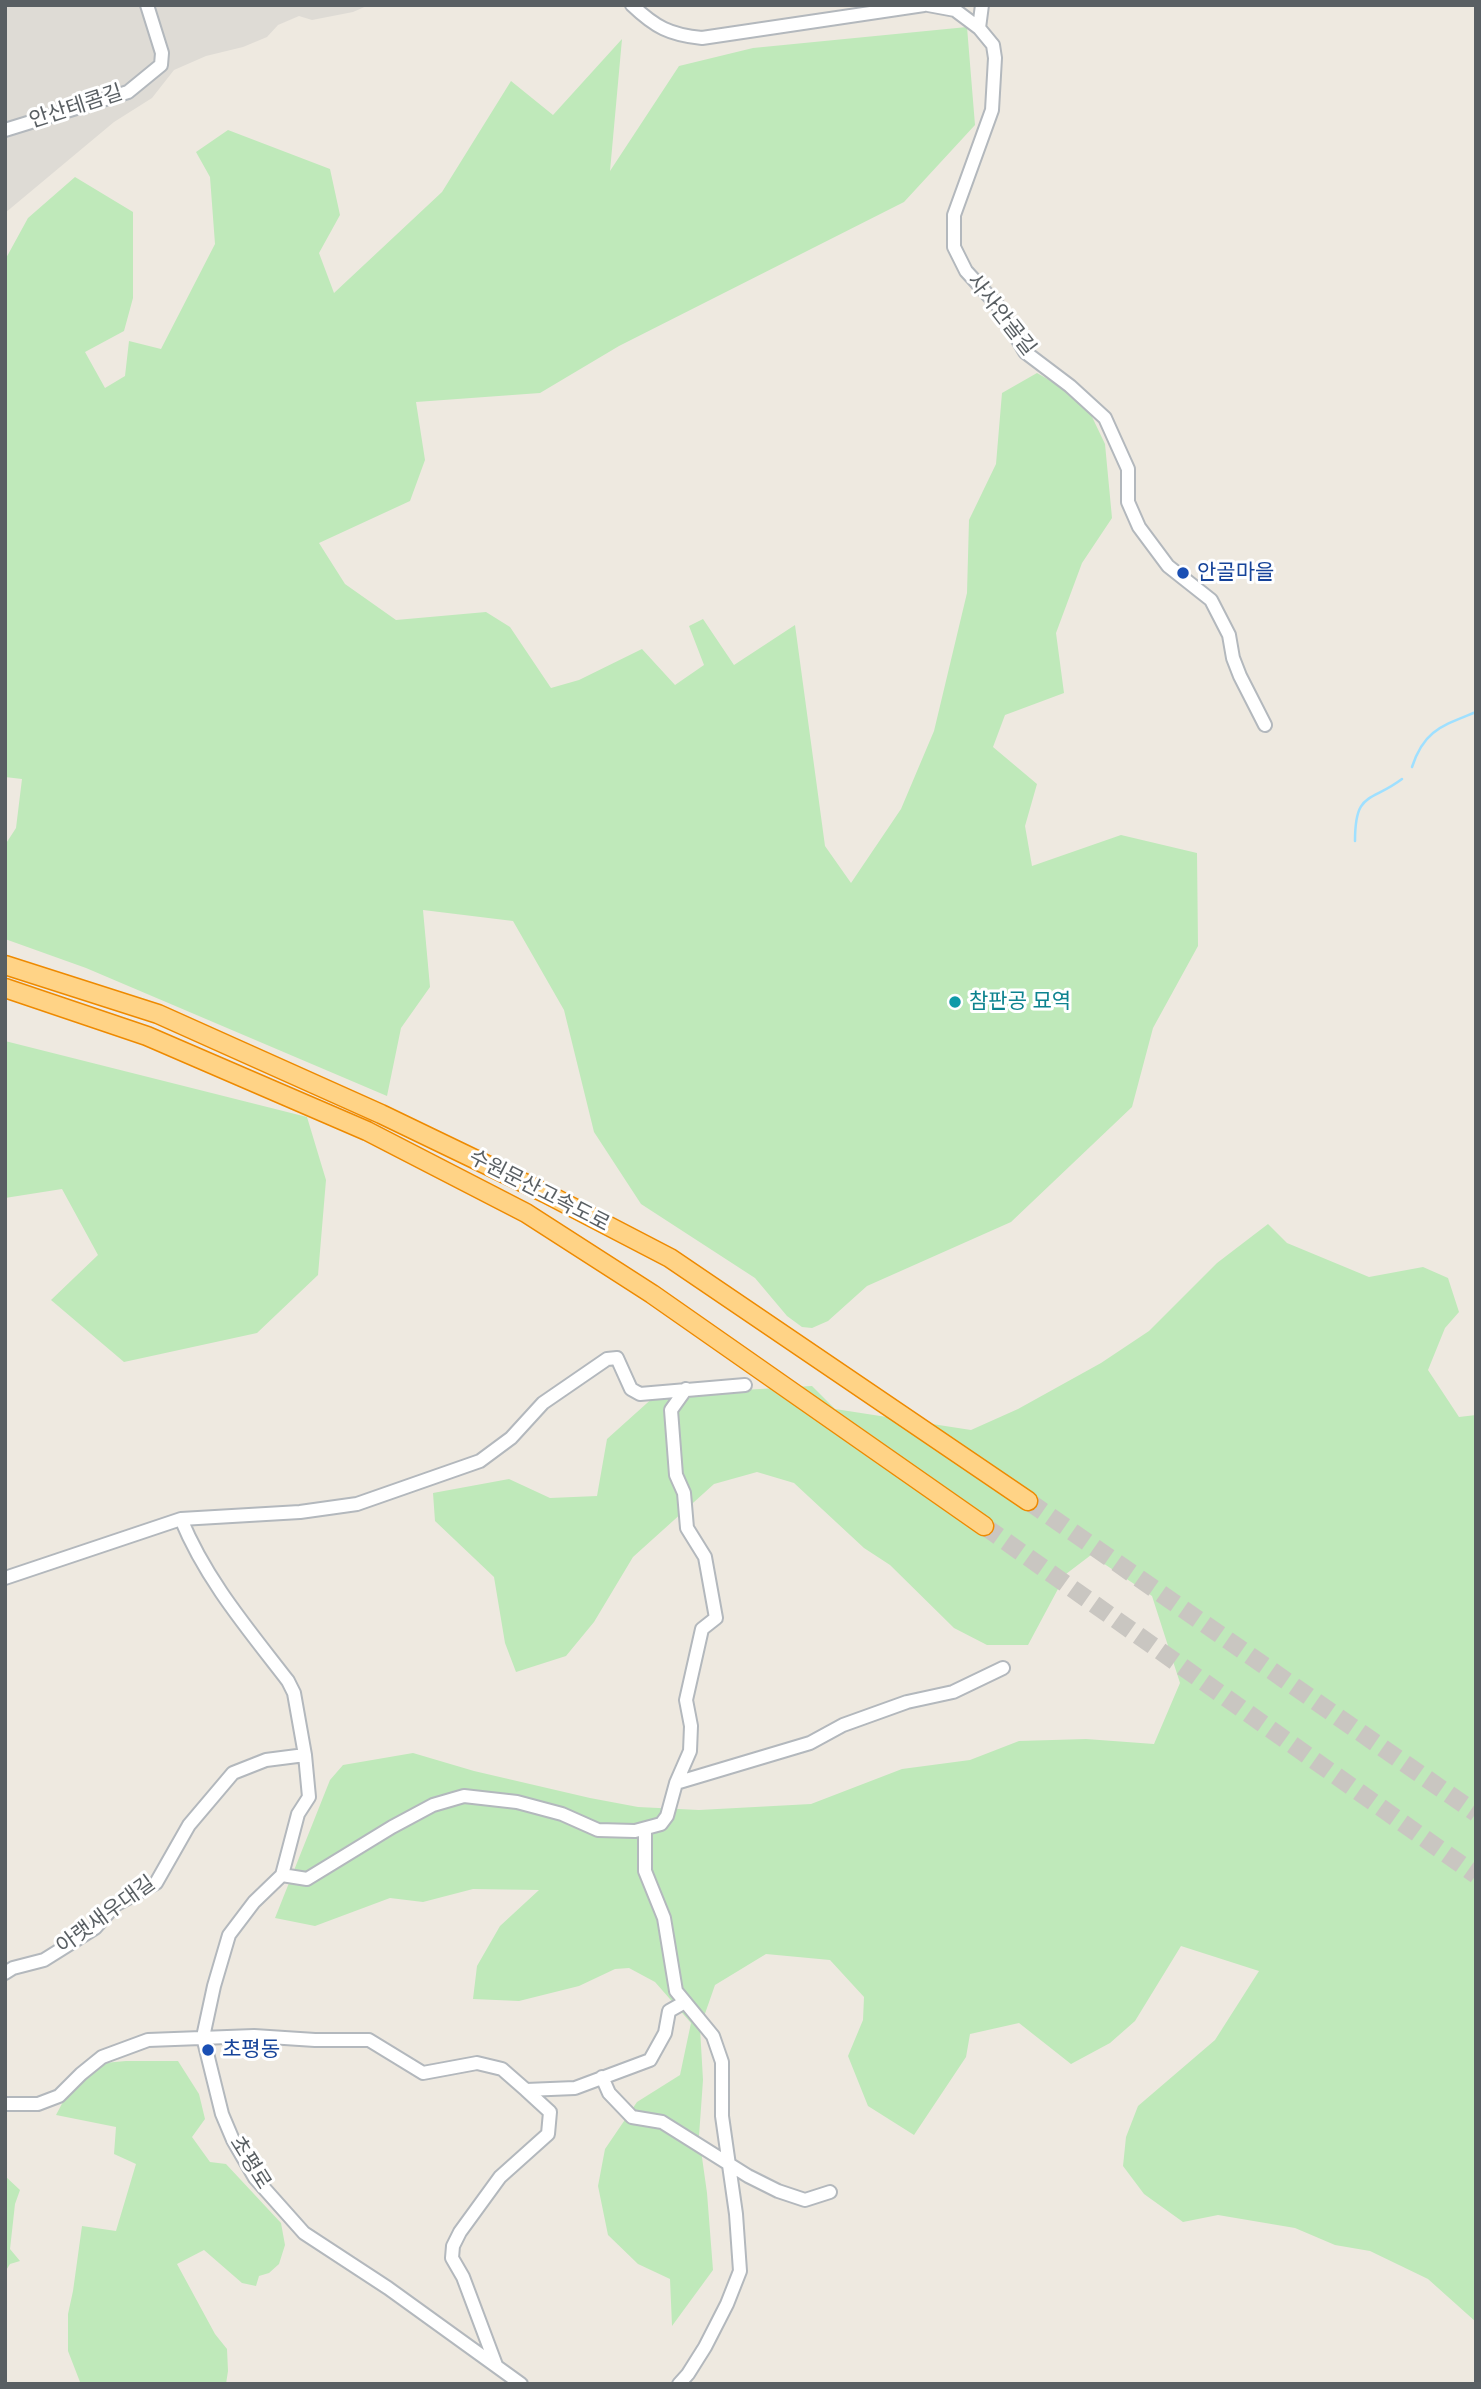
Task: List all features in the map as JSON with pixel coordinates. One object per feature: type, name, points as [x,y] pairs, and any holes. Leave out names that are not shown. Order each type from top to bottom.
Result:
[{"type":"highway","name":"수원문산고속도로","points":[[5,964],[158,1014],[381,1114],[545,1192],[670,1258],[1028,1501]]},
{"type":"highway","name":"수원문산고속도로","points":[[5,988],[171,1046],[367,1131],[526,1213],[652,1294],[984,1526]]},
{"type":"street","name":"안산테콤길","points":[[5,130],[128,92],[161,65],[162,53],[147,5]]},
{"type":"street","points":[[632,5],[651,23],[678,36],[702,38],[926,5],[955,10],[979,28],[982,5]]},
{"type":"street","name":"사사안골길","points":[[979,28],[993,45],[995,58],[992,110],[954,215],[954,247],[966,271],[998,306],[1026,352],[1070,386],[1105,418],[1128,469],[1128,502],[1139,527],[1168,566],[1211,600],[1229,635],[1240,676],[1265,725]]},
{"type":"street","points":[[5,1578],[181,1519],[300,1512],[357,1504],[480,1461],[511,1438],[544,1403],[607,1359],[617,1358],[631,1389],[640,1394],[745,1385]]},
{"type":"street","points":[[282,1875],[307,1879],[433,1805],[464,1796],[517,1802],[562,1814],[598,1830],[645,1829],[661,1824],[667,1816],[676,1783],[690,1751],[691,1726],[686,1700],[702,1629],[716,1618],[705,1557],[687,1528],[684,1493],[676,1475],[671,1410],[686,1389]]},
{"type":"street","points":[[181,1519],[195,1552],[218,1591],[288,1681],[294,1693],[309,1797],[298,1814],[282,1875],[254,1902],[229,1935],[203,2037]]},
{"type":"street","points":[[676,1783],[810,1743],[843,1725],[907,1702],[953,1692],[1003,1668]]},
{"type":"street","name":"아랫새우대길","points":[[5,1973],[13,1968],[44,1960],[94,1928],[114,1905],[156,1883],[188,1825],[233,1773],[266,1760],[305,1755]]},
{"type":"street","points":[[645,1829],[645,1871],[664,1918],[676,1991],[713,2036],[722,2062],[722,2116],[736,2214],[740,2271],[705,2347],[679,2384]]},
{"type":"street","points":[[526,2090],[575,2088],[650,2060],[665,2033],[669,2011],[685,2002]]},
{"type":"street","points":[[5,2104],[38,2104],[59,2096],[102,2057],[148,2040],[254,2036],[369,2040],[423,2073],[477,2063],[502,2069],[550,2112],[548,2134],[500,2177],[453,2246],[452,2258],[463,2277],[496,2365]]},
{"type":"street","name":"초평로","points":[[203,2037],[222,2114],[233,2140],[255,2178],[276,2204],[304,2233],[521,2384]]},
{"type":"street","points":[[602,2077],[609,2093],[632,2117],[662,2122],[748,2176],[778,2191],[805,2200],[830,2192]]},
{"type":"shaded area","points":[[5,5],[369,5],[353,12],[312,20],[299,16],[278,25],[267,37],[243,47],[206,56],[174,70],[152,98],[114,122],[5,213]]},
{"type":"green space","points":[[967,27],[975,125],[904,202],[619,346],[540,393],[416,402],[425,460],[410,501],[319,543],[345,584],[396,620],[486,612],[510,627],[551,688],[579,680],[642,649],[675,685],[704,665],[689,626],[703,619],[734,665],[795,625],[825,846],[851,883],[901,809],[934,731],[967,593],[969,520],[996,464],[1002,393],[1037,373],[1084,400],[1105,444],[1112,518],[1082,563],[1056,633],[1064,693],[1005,715],[993,747],[1037,784],[1025,826],[1032,866],[1121,835],[1197,853],[1198,946],[1153,1028],[1132,1107],[1011,1222],[867,1286],[828,1321],[812,1328],[802,1327],[787,1316],[755,1278],[641,1204],[594,1132],[564,1010],[513,921],[423,910],[430,987],[401,1028],[387,1096],[86,968],[5,939],[5,845],[16,828],[22,779],[5,777],[5,260],[28,218],[75,177],[133,212],[133,298],[124,331],[85,352],[105,388],[125,376],[129,341],[161,349],[215,244],[210,177],[196,152],[228,130],[330,169],[340,215],[319,253],[334,293],[442,192],[511,81],[553,115],[622,39],[610,171],[679,66],[753,48]]},
{"type":"green space","points":[[5,1041],[307,1117],[326,1180],[318,1275],[257,1333],[124,1362],[51,1300],[98,1255],[62,1189],[5,1198]]},
{"type":"green space","points":[[1268,1224],[1287,1243],[1369,1277],[1423,1267],[1448,1278],[1459,1312],[1445,1328],[1428,1370],[1459,1417],[1476,1415],[1476,2322],[1428,2279],[1370,2251],[1335,2245],[1295,2228],[1218,2215],[1183,2222],[1144,2194],[1123,2166],[1126,2137],[1138,2106],[1215,2040],[1259,1971],[1181,1946],[1135,2021],[1110,2043],[1071,2064],[1019,2023],[970,2034],[966,2057],[914,2135],[868,2106],[848,2056],[863,2020],[864,1997],[830,1960],[766,1954],[715,1985],[700,2028],[703,2080],[699,2136],[713,2270],[672,2326],[670,2279],[638,2264],[608,2235],[598,2186],[605,2149],[637,2102],[680,2075],[691,2023],[655,1982],[629,1968],[615,1969],[579,1986],[519,2001],[473,1999],[477,1966],[500,1926],[539,1890],[473,1889],[423,1902],[390,1898],[315,1926],[275,1918],[330,1780],[343,1765],[413,1753],[474,1771],[638,1807],[699,1810],[811,1804],[902,1769],[970,1760],[1019,1741],[1086,1739],[1154,1744],[1180,1683],[1152,1596],[1091,1555],[1066,1574],[1028,1645],[987,1645],[954,1628],[890,1565],[864,1548],[794,1483],[757,1472],[714,1484],[633,1557],[594,1622],[566,1656],[516,1672],[505,1643],[494,1577],[435,1521],[433,1493],[509,1479],[550,1498],[597,1496],[607,1439],[656,1395],[812,1386],[835,1409],[971,1430],[1018,1409],[1101,1363],[1149,1331],[1217,1263]]},
{"type":"green space","points":[[178,2061],[199,2094],[205,2119],[192,2137],[210,2162],[226,2164],[281,2223],[285,2245],[279,2264],[269,2273],[259,2276],[256,2286],[242,2283],[204,2250],[177,2264],[215,2334],[227,2349],[226,2384],[80,2382],[68,2351],[68,2314],[82,2226],[116,2231],[136,2164],[114,2154],[116,2127],[56,2115],[66,2096],[104,2063]]},
{"type":"green space","points":[[5,2176],[20,2190],[15,2204],[10,2249],[20,2261],[10,2264],[5,2272]]},
{"type":"waterway","points":[[1412,767],[1422,745],[1429,737],[1444,726],[1476,712]]},
{"type":"waterway","points":[[1355,841],[1361,806],[1366,800],[1402,779]]},
{"type":"tunnel","points":[[1028,1501],[1476,1813]]},
{"type":"tunnel","points":[[984,1526],[1476,1875]]},
{"type":"place","name":"안골마을","points":[[1183,573]]},
{"type":"place","name":"참판공 묘역","points":[[955,1002]]},
{"type":"place","name":"초평동","points":[[208,2050]]}]
